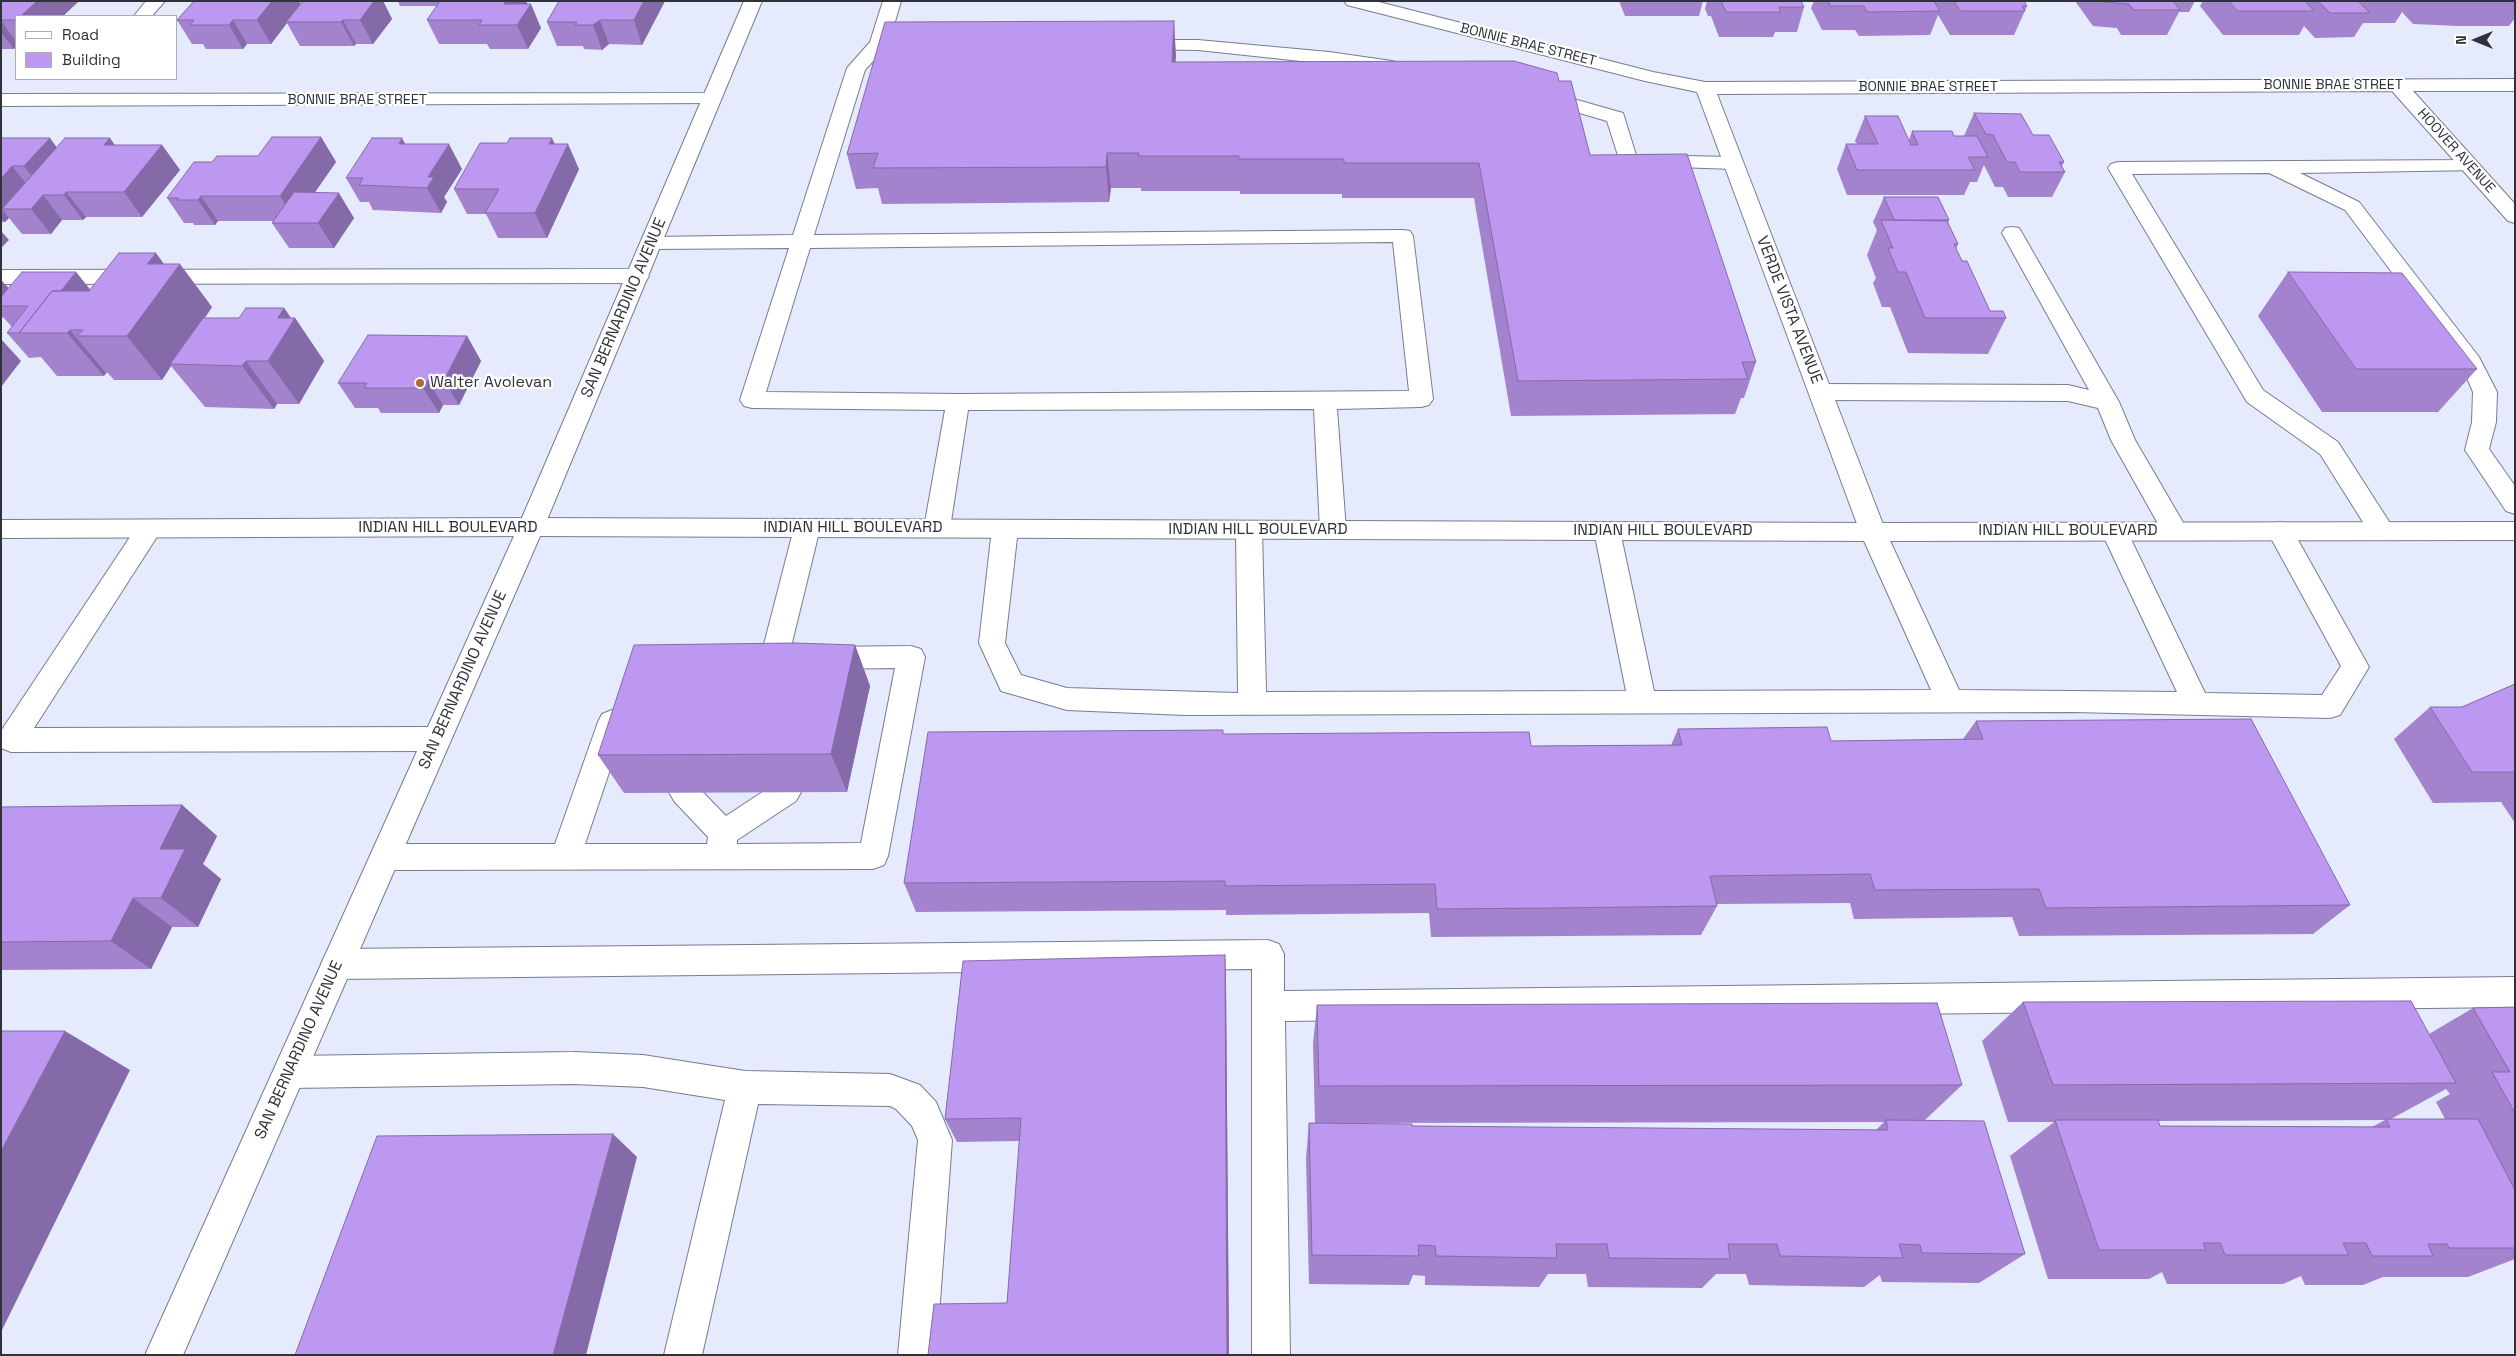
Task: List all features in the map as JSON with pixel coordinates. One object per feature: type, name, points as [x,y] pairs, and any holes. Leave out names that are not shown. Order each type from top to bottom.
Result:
[{"type":"main road","points":[[144,15],[156,1]]},
{"type":"main road","name":"SAN BERNARDINO AVENUE","points":[[164,1355],[531,527],[753,1]]},
{"type":"main road","points":[[652,243],[803,241],[1403,236],[1421,399],[958,402],[752,400],[803,241],[856,68],[879,44],[892,1]]},
{"type":"main road","name":"BONNIE BRAE STREET","points":[[1353,1],[1652,77],[1705,88],[2515,84]]},
{"type":"main road","points":[[879,44],[909,44]]},
{"type":"main road","points":[[1118,45],[1198,45],[1330,58],[1413,70]]},
{"type":"main road","points":[[66,100],[84,80]]},
{"type":"main road","name":"HOOVER AVENUE","points":[[2397,85],[2515,217]]},
{"type":"main road","name":"VERDE VISTA AVENUE","points":[[1705,88],[1874,532],[1950,701]]},
{"type":"main road","points":[[1524,91],[1616,117],[1628,161],[1734,163]]},
{"type":"main road","name":"BONNIE BRAE STREET","points":[[1,100],[712,99]]},
{"type":"main road","points":[[2382,531],[2329,448],[2255,396],[2118,168],[2470,166]]},
{"type":"main road","points":[[2274,168],[2352,206],[2471,362],[2485,392],[2484,422],[2477,450],[2515,505]]},
{"type":"main road","points":[[2012,233],[2107,402],[2123,440],[2174,531]]},
{"type":"main road","points":[[1,277],[638,276]]},
{"type":"main road","points":[[1821,392],[2068,393],[2107,402]]},
{"type":"main road","points":[[1325,401],[1333,530]]},
{"type":"main road","points":[[938,528],[958,402]]},
{"type":"main road","name":"INDIAN HILL BOULEVARD","points":[[1,530],[531,527],[1874,532],[2515,531]]},
{"type":"main road","points":[[785,666],[807,528]]},
{"type":"main road","points":[[6,748],[149,529]]},
{"type":"main road","points":[[1005,529],[992,643],[1011,683],[1067,699],[1185,704],[1950,701],[2330,707],[2355,667],[2280,531]]},
{"type":"main road","points":[[1249,530],[1252,704]]},
{"type":"main road","points":[[1607,531],[1642,701]]},
{"type":"main road","points":[[2114,531],[2197,704]]},
{"type":"main road","points":[[385,857],[565,857],[721,845],[873,856],[912,657],[729,669]]},
{"type":"main road","points":[[565,857],[620,699]]},
{"type":"main road","points":[[6,748],[437,739]]},
{"type":"main road","points":[[684,792],[721,845]]},
{"type":"main road","points":[[721,845],[786,792]]},
{"type":"main road","points":[[337,964],[1268,954],[1270,1006],[1270,1355]]},
{"type":"main road","points":[[1270,1006],[2515,992]]},
{"type":"main road","points":[[290,1072],[574,1068],[643,1071],[744,1086],[890,1090],[908,1096],[924,1114],[934,1140],[917,1355]]},
{"type":"main road","points":[[683,1355],[744,1086]]},
{"type":"building","points":[[1,1],[37,1],[22,15],[15,15],[15,20],[1,20]]},
{"type":"building","points":[[194,1],[272,1],[257,20],[233,20],[229,25],[190,25],[194,20],[178,19]]},
{"type":"building","points":[[303,1],[374,1],[360,20],[286,22]]},
{"type":"building","points":[[440,1],[506,1],[504,4],[531,4],[517,25],[479,25],[482,20],[427,20]]},
{"type":"building","points":[[559,1],[644,1],[634,20],[600,20],[593,25],[575,25],[577,22],[547,22]]},
{"type":"building","points":[[1721,1],[1801,1],[1804,7],[1779,7],[1781,12],[1726,12]]},
{"type":"building","points":[[1828,1],[1934,1],[1940,11],[1867,12],[1864,6],[1830,6]]},
{"type":"building","points":[[1954,1],[2024,1],[2027,6],[2022,6],[2025,11],[1960,11]]},
{"type":"building","points":[[2104,1],[2173,1],[2180,10],[2134,10],[2129,4]]},
{"type":"building","points":[[2229,1],[2305,1],[2314,11],[2237,11]]},
{"type":"building","points":[[2318,1],[2358,1],[2370,13],[2330,13]]},
{"type":"building","points":[[1174,21],[1172,62],[1514,61],[1557,73],[1559,81],[1571,81],[1590,155],[1687,154],[1756,362],[1742,362],[1748,379],[1518,381],[1479,163],[1344,163],[1344,159],[1239,159],[1239,156],[1138,156],[1139,153],[1107,153],[1106,167],[873,168],[878,153],[847,154],[885,22]]},
{"type":"building","points":[[1974,113],[2021,114],[2033,135],[2049,135],[2064,162],[2059,162],[2065,172],[2020,172],[2015,162],[2007,162],[1993,135],[1986,134]]},
{"type":"building","points":[[1865,116],[1898,116],[1911,145],[1918,145],[1912,131],[1952,131],[1954,136],[1977,136],[1988,157],[1968,157],[1975,170],[1857,170],[1846,144],[1878,144]]},
{"type":"building","points":[[272,137],[321,137],[280,196],[201,196],[198,200],[167,198],[194,162],[212,162],[217,156],[258,156]]},
{"type":"building","points":[[1,138],[50,138],[24,166],[12,166],[1,179]]},
{"type":"building","points":[[65,138],[110,138],[104,145],[162,145],[124,192],[66,192],[64,195],[43,195],[31,209],[2,209]]},
{"type":"building","points":[[372,138],[402,138],[399,144],[449,144],[428,177],[434,177],[427,188],[359,185],[363,178],[346,178]]},
{"type":"building","points":[[510,138],[552,138],[549,144],[568,144],[535,213],[485,213],[499,189],[454,189],[480,143],[507,143]]},
{"type":"building","points":[[294,192],[339,193],[318,223],[272,223]]},
{"type":"building","points":[[1884,197],[1938,197],[1949,220],[1894,220]]},
{"type":"building","points":[[1881,220],[1947,221],[1958,244],[1954,244],[1962,261],[1967,261],[1990,311],[2003,311],[2006,318],[1925,318],[1906,272],[1898,272],[1888,248],[1893,248]]},
{"type":"building","points":[[119,253],[156,253],[147,264],[180,264],[127,336],[77,336],[83,330],[70,330],[67,333],[19,333],[52,291],[89,291]]},
{"type":"building","points":[[22,272],[76,272],[61,291],[52,291],[19,333],[7,333],[28,306],[1,306],[1,297]]},
{"type":"building","points":[[2288,272],[2402,273],[2477,369],[2356,369]]},
{"type":"building","points":[[246,308],[284,308],[278,318],[295,318],[268,361],[246,361],[242,366],[170,364],[203,318],[239,318]]},
{"type":"building","points":[[368,335],[467,336],[444,380],[428,380],[423,388],[364,388],[367,383],[338,383]]},
{"type":"building","points":[[795,643],[855,645],[831,754],[598,755],[634,645]]},
{"type":"building","points":[[2515,684],[2515,772],[2472,772],[2430,707],[2462,707]]},
{"type":"building","points":[[2251,719],[2350,905],[2046,908],[2039,889],[1875,890],[1870,874],[1710,876],[1717,906],[1555,908],[1437,909],[1435,884],[1225,886],[1225,881],[904,883],[928,732],[1223,730],[1223,734],[1529,732],[1531,746],[1682,745],[1678,729],[1827,727],[1831,741],[1983,739],[1976,721]]},
{"type":"building","points":[[182,805],[160,849],[185,849],[161,898],[133,898],[111,941],[1,942],[1,807]]},
{"type":"building","points":[[1225,955],[1227,1355],[928,1355],[934,1304],[1007,1303],[1021,1118],[945,1119],[963,961]]},
{"type":"building","points":[[2411,1001],[2456,1083],[2053,1085],[2023,1002]]},
{"type":"building","points":[[1937,1003],[1962,1085],[1319,1086],[1317,1005]]},
{"type":"building","points":[[2515,1007],[2515,1113],[2492,1072],[2510,1072],[2473,1008]]},
{"type":"building","points":[[1,1031],[65,1031],[1,1151]]},
{"type":"building","points":[[2386,1119],[2478,1119],[2515,1190],[2515,1248],[2449,1248],[2447,1244],[2428,1244],[2433,1256],[2372,1256],[2366,1243],[2343,1243],[2349,1255],[2225,1255],[2220,1243],[2203,1243],[2206,1250],[2099,1250],[2055,1120],[2158,1120],[2160,1126],[2390,1127]]},
{"type":"building","points":[[1886,1120],[1984,1121],[2025,1254],[1922,1253],[1920,1245],[1899,1244],[1903,1258],[1780,1256],[1777,1244],[1728,1244],[1730,1259],[1609,1258],[1607,1244],[1556,1244],[1557,1258],[1436,1256],[1435,1246],[1418,1245],[1419,1256],[1312,1255],[1309,1123],[1412,1124],[1412,1126],[1888,1130]]},
{"type":"building","points":[[613,1134],[553,1355],[295,1355],[377,1136]]},
{"type":"place","name":"Walter Avolevan","points":[[420,383]]}]
